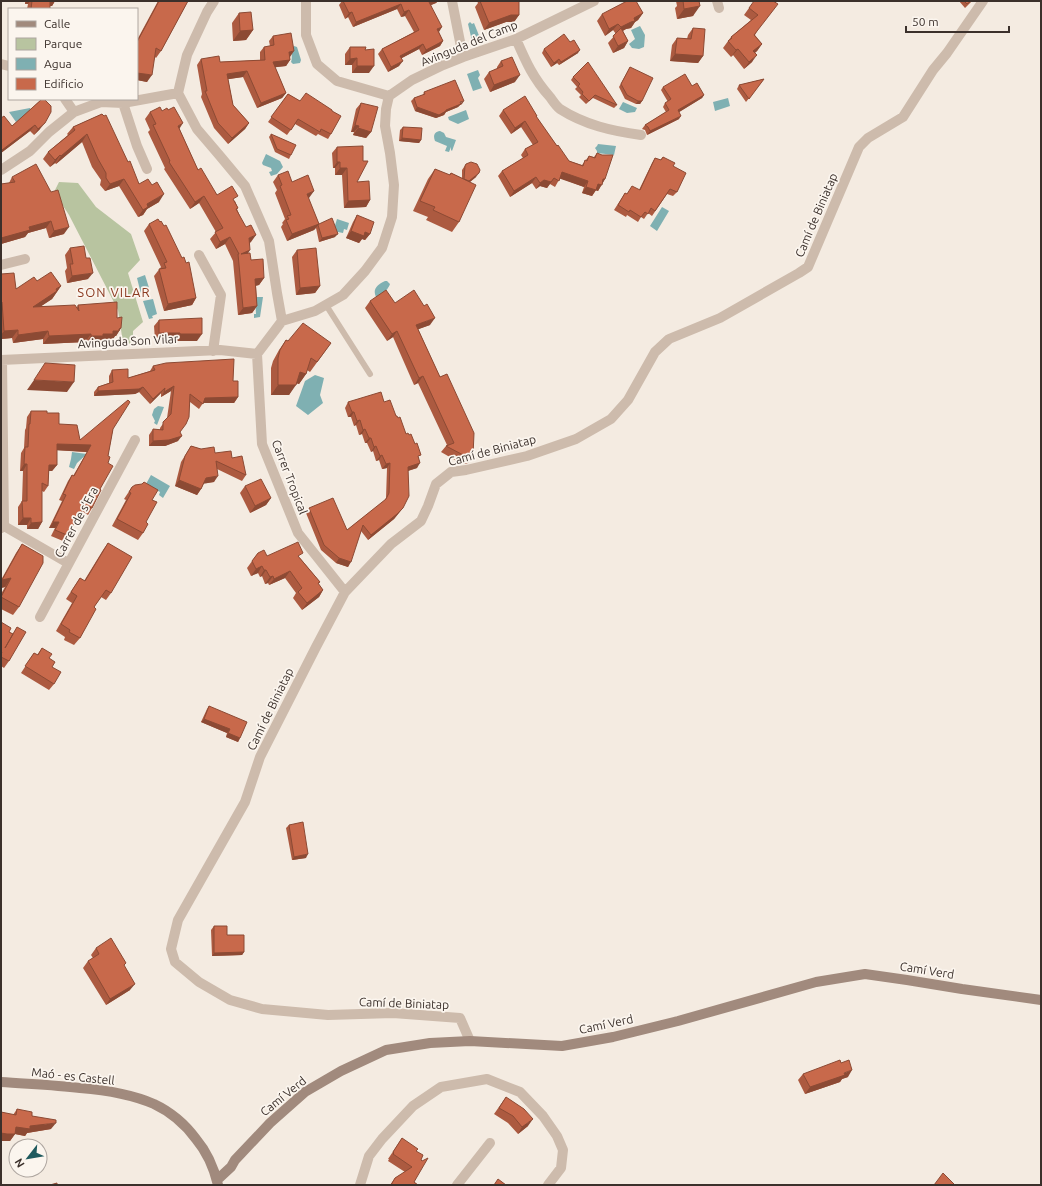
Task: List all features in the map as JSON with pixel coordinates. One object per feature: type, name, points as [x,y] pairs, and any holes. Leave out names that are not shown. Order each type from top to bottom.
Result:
[{"type":"street","points":[[214,1],[207,12],[187,55],[178,93],[197,129],[245,186],[269,241],[282,321]]},
{"type":"street","points":[[257,354],[282,321],[315,311],[343,295],[365,271],[382,248],[392,217],[394,185],[385,126],[386,108],[390,96],[337,81],[317,64],[306,35],[306,1]]},
{"type":"street","points":[[452,1],[463,57]]},
{"type":"street","name":"Avinguda del Camp","points":[[390,96],[412,80],[463,57],[516,39],[594,1]]},
{"type":"street","name":"Camí de Biniatap","points":[[470,1042],[460,1018],[393,1013],[328,1015],[262,1009],[230,1000],[199,982],[175,962],[171,949],[178,920],[245,802],[260,757],[345,592],[391,544],[421,522],[436,484],[451,472],[527,456],[576,439],[611,419],[628,400],[655,352],[669,339],[720,318],[799,274],[808,267],[858,147],[868,138],[903,117],[932,70],[947,53],[983,1]]},
{"type":"street","points":[[516,39],[527,66],[540,86],[559,108],[591,125],[612,131],[641,135]]},
{"type":"street","points":[[1,170],[30,151],[49,132],[74,112],[101,102],[123,103],[178,93]]},
{"type":"street","points":[[66,100],[74,112]]},
{"type":"street","points":[[123,103],[137,146],[147,169]]},
{"type":"street","points":[[199,255],[221,295],[213,351]]},
{"type":"street","points":[[1,265],[25,259]]},
{"type":"street","name":"Avinguda Son Vilar","points":[[2,360],[220,350],[257,354]]},
{"type":"street","name":"Carrer Tropical","points":[[257,354],[262,444],[298,534],[345,592]]},
{"type":"street","points":[[2,360],[3,527],[68,563]]},
{"type":"street","name":"Carrer de s'Era","points":[[40,617],[135,440]]},
{"type":"street","name":"Camí Verd","points":[[217,1183],[235,1160],[270,1123],[305,1092],[341,1071],[386,1050],[430,1044],[470,1042],[562,1046],[613,1037],[678,1021],[816,982],[866,974],[1041,1000]]},
{"type":"street","points":[[360,1185],[369,1156],[382,1139],[413,1106],[441,1087],[488,1079],[520,1092],[543,1116],[557,1136],[562,1150],[561,1168],[548,1185]]},
{"type":"street","name":"Maó - es Castell","points":[[1,1082],[102,1090],[138,1098],[153,1104],[174,1117],[192,1133],[206,1154],[213,1168],[217,1183]]},
{"type":"street","points":[[457,1185],[490,1143]]},
{"type":"lane","points":[[326,305],[370,374]]},
{"type":"green space","points":[[59,182],[78,183],[96,207],[131,234],[140,260],[128,273],[143,322],[133,331],[133,344],[123,343],[118,310],[69,215],[54,192]]},
{"type":"water","points":[[470,22],[472,24],[474,23],[480,38],[472,41],[468,24]]},
{"type":"water","points":[[640,26],[645,35],[644,47],[639,49],[632,48],[629,44],[635,39],[631,30]]},
{"type":"water","points":[[294,46],[297,47],[301,60],[300,63],[293,64],[291,62],[292,49]]},
{"type":"water","points":[[478,70],[480,75],[478,78],[482,88],[473,91],[467,74]]},
{"type":"water","points":[[728,98],[730,106],[715,111],[713,102]]},
{"type":"water","points":[[623,102],[637,108],[635,112],[627,113],[619,109]]},
{"type":"water","points":[[30,108],[31,110],[16,122],[9,112]]},
{"type":"water","points":[[466,110],[469,119],[458,124],[449,120],[448,117]]},
{"type":"water","points":[[440,131],[444,133],[446,137],[456,140],[452,151],[451,147],[449,152],[445,151],[447,146],[435,141],[434,134]]},
{"type":"water","points":[[598,144],[616,146],[614,155],[597,153],[595,148]]},
{"type":"water","points":[[266,154],[280,161],[283,167],[277,174],[271,176],[269,172],[272,171],[271,168],[263,165],[262,163]]},
{"type":"water","points":[[662,207],[669,211],[657,231],[650,226]]},
{"type":"water","points":[[337,219],[349,223],[347,230],[344,229],[343,233],[338,232],[337,234],[333,232]]},
{"type":"water","points":[[145,275],[150,291],[147,292],[148,294],[144,295],[143,293],[141,294],[137,278]]},
{"type":"water","points":[[385,281],[390,284],[389,287],[385,294],[376,297],[376,287]]},
{"type":"water","points":[[255,297],[263,297],[260,317],[254,318],[254,314],[256,314]]},
{"type":"water","points":[[153,299],[157,314],[152,316],[153,318],[149,319],[143,301]]},
{"type":"water","points":[[315,375],[324,378],[320,395],[323,403],[308,415],[296,406],[305,381]]},
{"type":"water","points":[[158,406],[164,407],[157,425],[154,423],[155,421],[152,415],[154,409]]},
{"type":"water","points":[[72,452],[87,454],[77,463],[74,469],[69,467]]},
{"type":"water","points":[[151,475],[170,486],[163,498],[159,495],[160,492],[146,484]]},
{"type":"building","points":[[32,1],[50,1],[50,8],[31,8]]},
{"type":"building","points":[[159,1],[188,1],[161,51],[156,48],[152,75],[138,73],[138,40]]},
{"type":"building","points":[[343,1],[432,1],[429,2],[442,27],[437,29],[443,41],[426,50],[423,44],[400,56],[403,61],[391,67],[382,49],[419,30],[409,10],[404,12],[401,4],[356,22],[352,12],[349,13]]},
{"type":"building","points":[[480,1],[519,1],[519,15],[511,15],[489,23]]},
{"type":"building","points":[[627,1],[636,1],[643,13],[634,18],[635,21],[621,27],[618,24],[609,29],[602,14]]},
{"type":"building","points":[[683,1],[699,1],[700,6],[684,9]]},
{"type":"building","points":[[754,1],[773,1],[778,4],[754,35],[762,44],[753,51],[757,55],[749,62],[738,49],[736,50],[728,41],[758,15],[749,8]]},
{"type":"building","points":[[964,1],[971,1],[967,4]]},
{"type":"building","points":[[251,12],[253,30],[240,31],[239,13]]},
{"type":"building","points":[[621,28],[628,41],[618,46],[613,36]]},
{"type":"building","points":[[693,28],[705,29],[703,56],[675,54],[677,38],[691,39]]},
{"type":"building","points":[[291,33],[294,51],[289,52],[290,60],[273,62],[286,93],[261,103],[247,71],[227,74],[233,105],[249,123],[232,138],[218,123],[205,91],[207,91],[201,59],[219,56],[220,62],[265,60],[264,47],[274,45],[273,36]]},
{"type":"building","points":[[564,34],[570,42],[574,40],[580,50],[561,62],[559,59],[554,63],[544,49]]},
{"type":"building","points":[[350,47],[366,47],[365,50],[374,49],[374,66],[357,66],[357,58],[350,59]]},
{"type":"building","points":[[512,57],[520,75],[494,85],[489,72],[503,66],[501,61]]},
{"type":"building","points":[[588,62],[617,105],[595,95],[589,101],[582,94],[583,92],[578,86],[580,84],[573,77]]},
{"type":"building","points":[[630,67],[653,78],[642,101],[638,101],[627,95],[621,84]]},
{"type":"building","points":[[685,74],[692,86],[697,83],[704,95],[678,110],[681,116],[650,131],[645,125],[669,110],[665,103],[671,99],[663,87]]},
{"type":"building","points":[[764,79],[749,99],[739,85]]},
{"type":"building","points":[[455,80],[464,101],[460,102],[461,104],[446,110],[439,115],[417,107],[414,98],[425,94],[424,92]]},
{"type":"building","points":[[306,93],[341,116],[331,134],[321,129],[320,132],[298,119],[291,130],[271,117],[288,94],[300,101]]},
{"type":"building","points":[[525,96],[536,116],[569,161],[583,166],[585,160],[587,161],[589,156],[595,158],[597,153],[602,155],[613,155],[605,179],[603,179],[602,185],[598,184],[596,190],[586,187],[588,181],[562,172],[559,181],[554,178],[551,182],[544,180],[540,183],[536,177],[514,191],[502,171],[528,155],[525,149],[538,142],[525,121],[515,128],[503,110]]},
{"type":"building","points":[[41,100],[45,100],[51,106],[51,112],[45,123],[38,129],[35,125],[2,150],[1,118],[4,116],[12,126]]},
{"type":"building","points":[[361,103],[378,107],[371,132],[358,128],[359,126],[355,125]]},
{"type":"building","points":[[160,107],[162,111],[167,108],[168,110],[174,107],[183,123],[178,126],[198,170],[201,168],[217,195],[232,186],[238,196],[233,199],[238,208],[236,209],[246,227],[251,225],[256,235],[249,238],[250,250],[241,254],[250,253],[251,260],[263,259],[264,278],[255,279],[257,306],[243,308],[239,254],[230,237],[220,242],[215,232],[223,228],[204,196],[195,202],[169,162],[170,161],[153,125],[156,124],[150,112]]},
{"type":"building","points":[[102,114],[104,116],[106,115],[128,162],[130,161],[139,184],[148,179],[152,185],[157,182],[164,194],[147,204],[148,207],[143,210],[124,179],[110,184],[87,134],[55,160],[48,152],[75,130],[73,127]]},
{"type":"building","points":[[403,127],[422,128],[421,140],[402,138]]},
{"type":"building","points":[[271,134],[296,145],[291,155],[277,149]]},
{"type":"building","points":[[363,146],[363,161],[368,161],[357,182],[369,181],[370,200],[348,201],[347,168],[340,168],[340,162],[337,162],[337,147]]},
{"type":"building","points":[[663,157],[675,163],[673,166],[686,173],[677,192],[670,189],[655,211],[651,208],[648,214],[645,212],[641,217],[618,205],[625,193],[627,194],[632,186],[640,190],[655,158],[661,160]]},
{"type":"building","points":[[471,162],[477,164],[480,170],[479,173],[469,181],[464,179],[465,166]]},
{"type":"building","points":[[36,164],[51,192],[58,190],[69,227],[54,231],[51,221],[29,227],[30,230],[1,238],[1,184],[15,182],[12,177]]},
{"type":"building","points":[[435,169],[450,175],[451,173],[476,185],[459,222],[433,210],[435,207],[420,201]]},
{"type":"building","points":[[288,171],[292,182],[308,175],[314,191],[307,194],[319,224],[292,234],[286,220],[289,219],[287,216],[291,215],[280,186],[282,185],[278,175]]},
{"type":"building","points":[[357,215],[374,222],[370,234],[365,232],[364,236],[351,231]]},
{"type":"building","points":[[332,218],[338,234],[322,238],[318,225]]},
{"type":"building","points":[[158,219],[164,226],[166,225],[182,258],[184,257],[186,263],[189,262],[196,298],[168,304],[159,269],[166,268],[164,263],[167,262],[149,224]]},
{"type":"building","points":[[84,246],[86,258],[90,258],[93,273],[72,276],[70,264],[73,264],[70,248]]},
{"type":"building","points":[[316,248],[320,286],[300,288],[297,250]]},
{"type":"building","points":[[51,272],[61,286],[56,289],[57,291],[33,307],[75,305],[79,311],[78,305],[117,302],[117,318],[122,317],[121,328],[119,331],[113,331],[113,334],[103,334],[103,336],[91,336],[91,334],[49,336],[48,331],[18,335],[18,330],[4,331],[1,302],[1,274],[14,273],[16,289],[34,277],[37,281]]},
{"type":"building","points":[[386,290],[395,303],[414,290],[424,306],[427,304],[435,318],[416,325],[440,377],[447,374],[474,433],[473,456],[467,457],[446,446],[454,443],[423,376],[419,378],[397,331],[392,334],[370,301]]},
{"type":"building","points":[[202,318],[202,334],[159,333],[159,320]]},
{"type":"building","points":[[303,323],[331,343],[317,362],[311,358],[306,374],[300,372],[296,385],[278,385],[278,358],[280,350],[286,340],[288,341]]},
{"type":"building","points":[[234,359],[233,381],[238,381],[238,397],[205,398],[203,404],[190,394],[189,417],[180,432],[182,436],[169,440],[153,441],[153,429],[163,430],[163,422],[171,414],[174,386],[164,392],[165,388],[153,399],[143,387],[139,389],[98,391],[98,387],[113,382],[112,370],[128,369],[128,378],[155,370],[153,366],[166,363]]},
{"type":"building","points":[[45,363],[75,365],[74,382],[34,380]]},
{"type":"building","points":[[381,392],[384,402],[390,400],[396,416],[398,418],[400,417],[406,434],[411,434],[415,444],[417,443],[421,455],[418,456],[420,463],[408,467],[409,496],[403,508],[371,535],[363,525],[351,562],[339,558],[324,545],[309,508],[333,498],[347,530],[386,499],[389,493],[390,463],[386,464],[382,455],[380,456],[376,446],[374,447],[371,438],[369,438],[365,429],[363,430],[360,420],[357,421],[348,402]]},
{"type":"building","points":[[128,400],[130,402],[113,429],[108,463],[113,466],[100,489],[101,490],[92,508],[85,505],[67,535],[55,530],[59,522],[53,522],[66,495],[63,494],[72,475],[74,476],[91,445],[57,444],[57,465],[49,465],[48,486],[42,483],[42,522],[31,523],[31,518],[23,518],[22,501],[27,501],[27,464],[24,464],[25,447],[28,447],[31,411],[59,413],[59,424],[77,425],[80,440]]},
{"type":"building","points":[[191,446],[201,449],[214,447],[215,453],[231,451],[232,458],[242,456],[246,475],[216,461],[218,476],[206,478],[201,489],[179,480],[185,456]]},
{"type":"building","points":[[261,479],[271,498],[255,506],[245,486]]},
{"type":"building","points":[[144,482],[158,490],[152,500],[157,502],[146,522],[148,524],[143,533],[117,519],[131,493],[129,492],[132,487]]},
{"type":"building","points":[[298,542],[303,553],[298,556],[320,582],[318,583],[323,590],[307,603],[298,592],[302,588],[290,571],[274,579],[273,576],[270,577],[262,566],[256,569],[252,561],[258,553],[264,550],[267,556]]},
{"type":"building","points":[[108,543],[132,557],[111,593],[106,590],[94,607],[96,609],[80,638],[69,632],[70,630],[61,624],[77,596],[71,592],[80,578],[85,581]]},
{"type":"building","points":[[22,544],[43,556],[43,563],[19,607],[1,597],[11,578],[2,580]]},
{"type":"building","points":[[1,622],[11,628],[9,632],[13,634],[17,627],[26,632],[9,661],[1,657]]},
{"type":"building","points":[[42,648],[52,654],[49,658],[55,662],[52,667],[61,672],[54,684],[25,666],[34,653],[38,655]]},
{"type":"building","points":[[209,706],[247,722],[240,738],[228,733],[230,729],[204,719]]},
{"type":"building","points":[[303,822],[308,854],[294,857],[289,825]]},
{"type":"building","points":[[214,926],[227,926],[227,935],[244,935],[244,952],[214,953]]},
{"type":"building","points":[[111,938],[126,963],[124,965],[135,984],[110,999],[88,961],[99,954],[96,948]]},
{"type":"building","points":[[840,1060],[841,1063],[849,1060],[852,1070],[844,1073],[845,1075],[810,1087],[803,1074]]},
{"type":"building","points":[[506,1097],[524,1109],[533,1119],[522,1127],[513,1116],[499,1108]]},
{"type":"building","points":[[17,1109],[32,1112],[32,1116],[56,1120],[56,1123],[30,1126],[30,1129],[16,1127],[15,1134],[1,1133],[1,1112],[16,1115]]},
{"type":"building","points":[[402,1138],[418,1149],[416,1151],[423,1155],[422,1161],[428,1158],[414,1182],[418,1185],[391,1185],[395,1178],[412,1167],[393,1154]]},
{"type":"building","points":[[943,1173],[955,1185],[934,1185]]},
{"type":"building","points":[[498,1179],[506,1185],[494,1185]]},
{"type":"district","name":"SON VILAR","points":[[114,292]]}]
